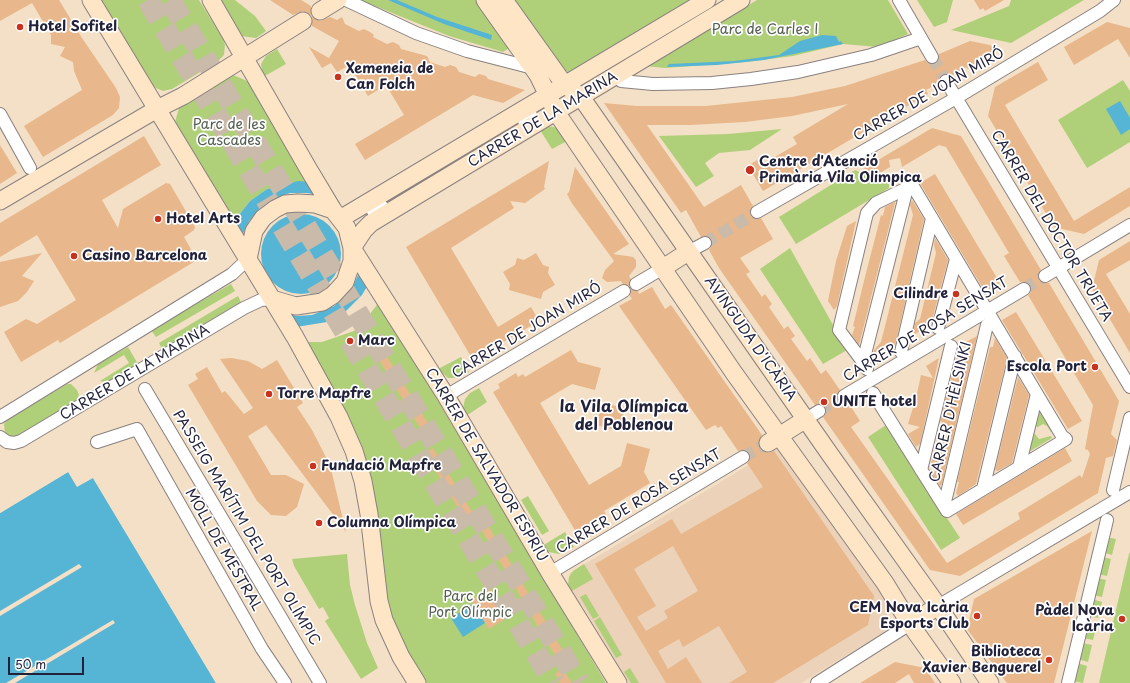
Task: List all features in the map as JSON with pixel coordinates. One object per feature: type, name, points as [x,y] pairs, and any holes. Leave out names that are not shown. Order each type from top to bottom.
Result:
[{"type":"street","points":[[91,0],[272,299],[328,396],[352,446],[363,481],[369,514],[378,601],[384,620],[401,658],[417,683]]},
{"type":"street","points":[[211,0],[232,38],[337,214],[347,228],[352,248],[352,261],[345,282],[333,295],[322,302],[296,306],[272,299]]},
{"type":"street","points":[[320,11],[338,0]]},
{"type":"street","points":[[346,0],[416,33],[467,51],[533,68]]},
{"type":"street","points":[[485,0],[533,68],[548,94],[556,112],[734,373],[774,440],[885,583],[910,624],[952,683]]},
{"type":"street","name":"AVINGUDA D'ICÀRIA","points":[[504,0],[564,84],[580,96],[688,252],[813,415],[990,683]]},
{"type":"street","name":"CARRER DE LA MARINA","points":[[337,214],[548,94],[707,0]]},
{"type":"street","name":"CARRER DE LA MARINA","points":[[352,248],[371,222],[556,112],[611,75],[741,0]]},
{"type":"street","points":[[899,0],[932,57]]},
{"type":"street","name":"CARRER DE JOAN MIRÓ","points":[[757,212],[956,98],[1100,11],[1114,0]]},
{"type":"street","points":[[0,201],[157,109],[183,96],[277,39],[303,21]]},
{"type":"street","points":[[144,88],[158,94],[174,93],[221,65],[226,59],[232,38]]},
{"type":"street","points":[[232,38],[250,44],[277,39]]},
{"type":"street","points":[[611,75],[621,81],[654,84],[712,83],[751,79],[798,72],[871,55],[921,38]]},
{"type":"street","name":"CARRER DEL DOCTOR TRUETA","points":[[946,80],[1130,387]]},
{"type":"street","points":[[0,114],[30,168]]},
{"type":"street","points":[[873,393],[947,511],[1019,467],[1061,439],[1015,356],[932,218],[910,188]]},
{"type":"street","points":[[910,188],[865,366],[839,330],[867,214],[876,203],[910,188]]},
{"type":"street","points":[[0,417],[232,274],[248,259],[254,231],[263,218],[275,209],[286,204],[298,202],[315,204],[337,214]]},
{"type":"street","points":[[901,352],[932,218]]},
{"type":"street","points":[[1045,276],[1130,225]]},
{"type":"street","points":[[636,284],[705,242]]},
{"type":"street","name":"CARRER DE SALVADOR ESPRIU","points":[[352,248],[446,396],[550,573],[618,683]]},
{"type":"street","points":[[938,328],[956,258]]},
{"type":"street","name":"CARRER DE ROSA SENSAT","points":[[844,396],[1024,289]]},
{"type":"street","name":"CARRER DE JOAN MIRÓ","points":[[446,396],[624,291]]},
{"type":"street","name":"CARRER DE LA MARINA","points":[[0,437],[7,442],[14,443],[21,441],[244,308],[261,300],[272,299]]},
{"type":"street","name":"CARRER D'HÈLSINKI","points":[[944,506],[987,325]]},
{"type":"street","points":[[921,470],[951,346]]},
{"type":"street","points":[[983,489],[1015,356]]},
{"type":"street","name":"PASSEIG MARÍTIM DEL PORT OLÍMPIC","points":[[145,389],[320,683]]},
{"type":"street","points":[[1019,467],[1037,394]]},
{"type":"street","points":[[774,440],[813,415]]},
{"type":"street","points":[[1113,490],[1130,418]]},
{"type":"street","name":"MOLL DE MESTRAL","points":[[97,442],[137,430],[262,649],[285,683]]},
{"type":"street","name":"CARRER DE ROSA SENSAT","points":[[550,573],[743,458]]},
{"type":"street","points":[[817,683],[938,606],[1130,492]]},
{"type":"street","points":[[1068,683],[1107,520]]},
{"type":"shaded area","points":[[777,448],[890,600],[884,632],[801,683],[628,683],[622,673],[619,675],[611,662],[614,660],[582,605],[578,607],[567,585],[570,573]]},
{"type":"green space","name":"Parc de les Cascades","points":[[101,0],[199,0],[223,39],[225,45],[224,55],[217,62],[172,89],[163,91],[156,88],[147,78]]},
{"type":"green space","points":[[217,0],[235,0],[255,16],[266,31],[256,38],[241,36]]},
{"type":"green space","points":[[360,0],[485,0],[516,44],[503,52],[449,36]]},
{"type":"green space","name":"Parc de Carles I","points":[[511,0],[694,0],[571,72],[562,71]]},
{"type":"green space","points":[[723,0],[730,0],[605,75],[603,72]]},
{"type":"green space","name":"Parc de Carles I","points":[[757,0],[888,0],[908,34],[878,47],[843,44],[793,56],[746,62],[665,68],[646,66]]},
{"type":"green space","points":[[917,0],[953,0],[947,22],[934,27]]},
{"type":"green space","points":[[1011,0],[1084,0],[1011,43],[951,30],[1009,6]]},
{"type":"green space","points":[[277,49],[286,64],[263,77],[261,64],[266,56]]},
{"type":"green space","name":"Parc de les Cascades","points":[[233,75],[245,80],[251,85],[309,182],[288,182],[267,189],[250,201],[239,215],[235,225],[175,122],[179,108]]},
{"type":"green space","points":[[1123,80],[1130,91],[1130,142],[1087,168],[1058,120]]},
{"type":"green space","points":[[523,118],[525,123],[383,208],[381,205]]},
{"type":"green space","points":[[547,126],[559,128],[569,140],[552,149],[540,130]]},
{"type":"green space","points":[[782,129],[750,150],[719,153],[705,163],[714,176],[696,187],[659,136],[728,134]]},
{"type":"green space","points":[[855,170],[864,174],[874,182],[889,173],[889,188],[796,244],[779,217]]},
{"type":"green space","points":[[790,248],[847,350],[823,364],[760,269]]},
{"type":"green space","points":[[231,284],[235,291],[156,337],[151,330]]},
{"type":"green space","points":[[238,296],[241,302],[162,349],[159,343]]},
{"type":"green space","name":"Parc del Port Olímpic","points":[[380,301],[606,683],[424,683],[404,647],[392,617],[383,575],[323,373],[308,342],[322,342],[354,331],[366,319]]},
{"type":"green space","points":[[128,347],[138,364],[124,375],[108,383],[100,381],[129,363],[124,355],[94,373],[98,364]]},
{"type":"green space","points":[[461,357],[469,372],[466,374],[455,378],[448,378],[438,369]]},
{"type":"green space","points":[[67,384],[71,384],[77,390],[79,395],[73,404],[18,437],[11,438],[5,434],[4,424],[6,421]]},
{"type":"green space","points":[[479,388],[487,402],[466,416],[463,408],[465,399],[470,393]]},
{"type":"green space","points":[[1039,406],[1054,431],[1051,432],[1047,426],[1043,424],[1038,427],[1032,426]]},
{"type":"green space","points":[[886,425],[960,538],[941,550],[868,437]]},
{"type":"green space","points":[[1030,432],[1035,434],[1039,439],[1051,436],[1052,438],[1027,453]]},
{"type":"green space","points":[[528,496],[549,531],[542,535],[521,500]]},
{"type":"green space","points":[[565,532],[574,547],[559,554],[549,552],[542,546]]},
{"type":"green space","points":[[1106,537],[1116,539],[1112,555],[1102,552]]},
{"type":"green space","name":"Pàdel Nova Icària","points":[[1130,552],[1130,683],[1099,683],[1129,554]]},
{"type":"green space","points":[[347,554],[350,585],[355,605],[367,643],[378,668],[361,679],[325,621],[329,618],[323,607],[319,609],[294,566],[292,559]]},
{"type":"green space","points":[[1102,557],[1111,559],[1107,576],[1098,574]]},
{"type":"green space","points":[[584,564],[593,579],[570,592],[568,586],[569,577],[573,571]]},
{"type":"green space","points":[[1097,578],[1106,580],[1102,597],[1093,595]]},
{"type":"green space","points":[[586,594],[599,616],[593,619],[580,597]]},
{"type":"green space","points":[[1092,599],[1102,602],[1098,618],[1088,616]]},
{"type":"green space","points":[[600,617],[622,655],[616,658],[594,621]]},
{"type":"green space","points":[[1087,621],[1097,623],[1093,640],[1083,638]]},
{"type":"green space","points":[[1082,643],[1092,645],[1088,662],[1078,659]]},
{"type":"green space","points":[[1077,663],[1087,666],[1083,683],[1073,681]]},
{"type":"green space","points":[[630,668],[639,683],[631,683],[624,672]]},
{"type":"water","points":[[388,0],[397,0],[437,17],[492,35],[491,40],[444,24]]},
{"type":"water","points":[[822,35],[836,36],[839,42],[841,41],[843,44],[764,60],[717,65],[667,67],[669,64],[734,61],[779,55],[800,41]]},
{"type":"water","points":[[1120,101],[1130,118],[1130,129],[1121,135],[1106,109]]},
{"type":"water","points":[[298,181],[309,182],[317,195],[307,193],[290,193],[270,200],[261,207],[249,221],[242,236],[235,225],[239,215],[250,201],[267,189]]},
{"type":"water","points":[[301,214],[316,217],[329,226],[338,239],[341,254],[338,269],[329,282],[316,291],[301,294],[286,291],[273,282],[264,269],[261,254],[264,239],[273,226],[286,217]]},
{"type":"water","points":[[361,269],[369,283],[362,295],[344,313],[327,322],[296,327],[288,313],[297,316],[312,315],[334,306],[350,292]]},
{"type":"water","points":[[68,472],[77,487],[93,478],[216,683],[0,683],[0,513]]},
{"type":"water","points":[[473,604],[485,623],[463,637],[451,618]]},
{"type":"pier","points":[[67,471],[68,472],[0,513],[0,511]]},
{"type":"pier","points":[[95,477],[218,683],[216,683],[93,478]]},
{"type":"pier","points":[[79,564],[82,567],[0,616],[0,611]]},
{"type":"pier","points":[[113,620],[115,623],[15,683],[6,683]]},
{"type":"building","points":[[0,0],[59,0],[82,38],[116,88],[120,97],[119,108],[113,115],[43,157],[24,126],[82,90],[74,71],[73,62],[60,56],[65,47],[51,44],[51,35],[32,3],[0,21]]},
{"type":"building","points":[[270,0],[301,0],[311,6],[311,15],[303,11],[293,15]]},
{"type":"building","points":[[974,0],[1004,0],[985,11],[983,8],[980,10]]},
{"type":"building","points":[[312,17],[320,21],[330,17],[337,20],[342,17],[345,24],[359,31],[364,29],[374,35],[373,37],[387,44],[393,42],[399,45],[401,49],[427,56],[430,62],[445,67],[450,65],[456,67],[459,72],[475,77],[479,74],[486,76],[488,79],[525,90],[503,103],[473,95],[365,160],[355,144],[404,115],[386,85],[368,96],[354,73],[351,75],[346,67],[337,72],[331,63],[322,68],[309,47],[329,58],[339,41],[312,26]]},
{"type":"building","points":[[1107,22],[1130,28],[1130,58],[1118,39],[1074,65],[1064,47]]},
{"type":"building","points":[[970,41],[990,45],[997,51],[968,69],[966,67],[951,76],[942,74],[939,78],[939,83],[926,90],[928,94],[763,191],[748,166],[757,160],[761,165],[797,144],[793,137],[848,104],[792,116],[745,122],[690,125],[647,125],[704,207],[741,185],[753,206],[750,212],[751,216],[757,219],[761,218],[773,239],[740,258],[750,272],[746,274],[762,297],[765,294],[772,304],[769,307],[784,329],[788,326],[795,336],[791,339],[807,361],[810,358],[821,374],[826,370],[840,390],[837,396],[838,400],[844,403],[848,402],[860,421],[851,427],[947,563],[1020,519],[1018,513],[1080,475],[1082,478],[1090,454],[1088,450],[1085,449],[1093,405],[1028,295],[1031,292],[1031,286],[1027,282],[1020,282],[1015,274],[1004,256],[1009,253],[946,147],[939,145],[902,167],[900,158],[889,160],[890,167],[880,173],[879,178],[863,169],[932,128],[961,136],[1041,270],[1038,276],[1039,280],[1049,283],[1119,401],[1111,434],[1117,440],[1113,456],[1106,458],[1098,493],[960,576],[930,570],[823,417],[826,411],[825,407],[819,404],[815,405],[719,268],[709,250],[712,244],[711,239],[706,236],[701,237],[686,210],[681,213],[604,103],[637,106],[706,106],[792,97],[845,86],[925,60],[929,64],[935,64],[939,60],[939,54]]},
{"type":"building","points":[[1038,62],[1048,80],[1005,105],[1074,221],[1130,187],[1130,206],[1084,234],[1054,227],[988,116],[995,87]]},
{"type":"building","points":[[144,136],[161,165],[102,200],[118,228],[123,209],[166,183],[170,184],[195,227],[194,230],[184,237],[197,260],[60,343],[58,340],[21,362],[4,332],[26,319],[37,324],[76,300],[37,235],[0,257],[0,223]]},
{"type":"building","points":[[0,145],[17,173],[0,184]]},
{"type":"building","points":[[549,161],[544,187],[545,189],[525,203],[510,201],[514,208],[451,248],[498,327],[531,307],[539,321],[473,360],[406,247]]},
{"type":"building","points":[[575,167],[629,244],[613,254],[633,257],[636,260],[636,267],[629,276],[631,279],[629,286],[623,284],[621,281],[607,282],[602,278],[605,270],[614,261],[571,202],[567,194],[569,192]]},
{"type":"building","points":[[935,174],[1000,283],[985,292],[920,183]]},
{"type":"building","points":[[912,200],[924,219],[895,346],[871,360],[874,350],[881,342],[913,215],[910,205]]},
{"type":"building","points":[[895,202],[859,345],[852,335],[866,273],[881,215],[883,216],[885,207]]},
{"type":"building","points":[[856,221],[837,306],[834,310],[828,301],[836,261],[847,226]]},
{"type":"building","points":[[935,238],[948,260],[931,324],[915,334],[913,333],[915,323],[920,319],[936,253],[934,245]]},
{"type":"building","points":[[1130,241],[1130,260],[1106,274],[1130,314],[1130,353],[1092,289],[1099,260]]},
{"type":"building","points":[[42,253],[22,276],[34,281],[27,292],[18,301],[0,307],[0,262]]},
{"type":"building","points":[[536,253],[543,265],[549,267],[548,273],[555,285],[543,292],[541,299],[509,290],[510,284],[503,272],[515,265],[517,258],[524,260]]},
{"type":"building","points":[[652,287],[665,309],[671,305],[762,435],[758,443],[760,449],[768,453],[774,451],[874,596],[868,625],[773,683],[729,683],[747,672],[719,626],[683,647],[679,639],[658,651],[668,669],[686,657],[702,683],[666,683],[595,564],[672,519],[681,534],[763,487],[747,463],[750,457],[749,453],[743,450],[738,451],[721,426],[718,428],[715,425],[706,430],[619,306],[632,299],[630,296],[631,289],[638,291],[639,294]],"holes":[[[673,546],[698,591],[664,611],[668,618],[646,631],[637,617],[656,606],[634,569]]]},
{"type":"building","points":[[1016,312],[1082,421],[1068,429],[1002,320]]},
{"type":"building","points":[[374,335],[434,433],[426,438],[367,340]]},
{"type":"building","points":[[977,336],[942,484],[940,486],[932,473],[943,466],[931,463],[942,421],[940,422],[959,352],[971,355],[964,343]]},
{"type":"building","points":[[995,338],[1007,358],[976,484],[958,496],[956,493],[959,482],[957,482],[990,347],[993,347]]},
{"type":"building","points":[[571,350],[578,362],[601,368],[595,390],[572,384],[540,403],[589,485],[621,466],[627,443],[650,449],[644,472],[650,483],[604,511],[606,514],[602,517],[604,521],[586,531],[584,528],[576,532],[493,392],[500,388],[498,384],[516,373],[518,377],[523,374],[525,377]]},
{"type":"building","points":[[231,358],[248,361],[262,369],[277,360],[303,403],[297,407],[312,430],[330,465],[346,532],[266,425],[248,436],[271,475],[286,475],[304,484],[297,507],[286,516],[271,515],[257,501],[188,385],[198,379],[195,374],[207,367],[222,393],[225,391],[244,414],[253,408],[220,359]]},
{"type":"building","points":[[939,358],[920,444],[916,447],[908,434],[920,427],[908,424],[921,375],[933,378],[926,366]]},
{"type":"building","points":[[1018,377],[1029,395],[1012,463],[998,471],[995,470]]},
{"type":"building","points":[[602,403],[625,408],[619,431],[596,425]]},
{"type":"building","points":[[433,448],[474,515],[465,520],[425,453]]},
{"type":"building","points":[[1065,448],[1072,461],[963,525],[956,514]]},
{"type":"building","points":[[486,522],[565,654],[557,659],[479,526]]},
{"type":"building","points":[[1092,531],[1054,683],[1007,683],[967,629],[974,599]]},
{"type":"building","points":[[490,589],[507,618],[489,629],[471,600]]},
{"type":"building","points":[[895,662],[925,668],[935,683],[914,683],[909,674],[895,683],[860,683]]},
{"type":"building","points":[[562,668],[572,683],[560,683],[555,674]]},
{"type":"tunnel","points":[[148,0],[554,683]]},
{"type":"tunnel","points":[[170,0],[579,683]]},
{"type":"tunnel","points":[[932,57],[946,81]]},
{"type":"tunnel","points":[[705,243],[757,212]]},
{"type":"tunnel","points":[[1024,289],[1045,276]]},
{"type":"tunnel","points":[[819,411],[844,396]]},
{"type":"tunnel","points":[[743,457],[768,443]]},
{"type":"place","name":"Hotel Sofitel","points":[[20,27]]},
{"type":"place","name":"Xemeneia de Can Folch","points":[[338,77]]},
{"type":"place","name":"Centre d'Atenció Primària Vila Olimpica","points":[[750,170]]},
{"type":"place","name":"Hotel Arts","points":[[158,219]]},
{"type":"place","name":"Casino Barcelona","points":[[74,256]]},
{"type":"place","name":"Cilindre","points":[[956,294]]},
{"type":"place","name":"Marc","points":[[350,341]]},
{"type":"place","name":"Escola Port","points":[[1095,367]]},
{"type":"place","name":"Torre Mapfre","points":[[269,394]]},
{"type":"place","name":"UNITE hotel","points":[[824,402]]},
{"type":"place","name":"Fundació Mapfre","points":[[313,466]]},
{"type":"place","name":"Columna Olímpica","points":[[319,523]]},
{"type":"place","name":"CEM Nova Icària Esports Club","points":[[977,616]]},
{"type":"place","name":"Pàdel Nova Icària","points":[[1122,619]]},
{"type":"place","name":"Biblioteca Xavier Benguerel","points":[[1049,660]]},
{"type":"district","name":"la Vila Olímpica del Poblenou","points":[[624,417]]}]
